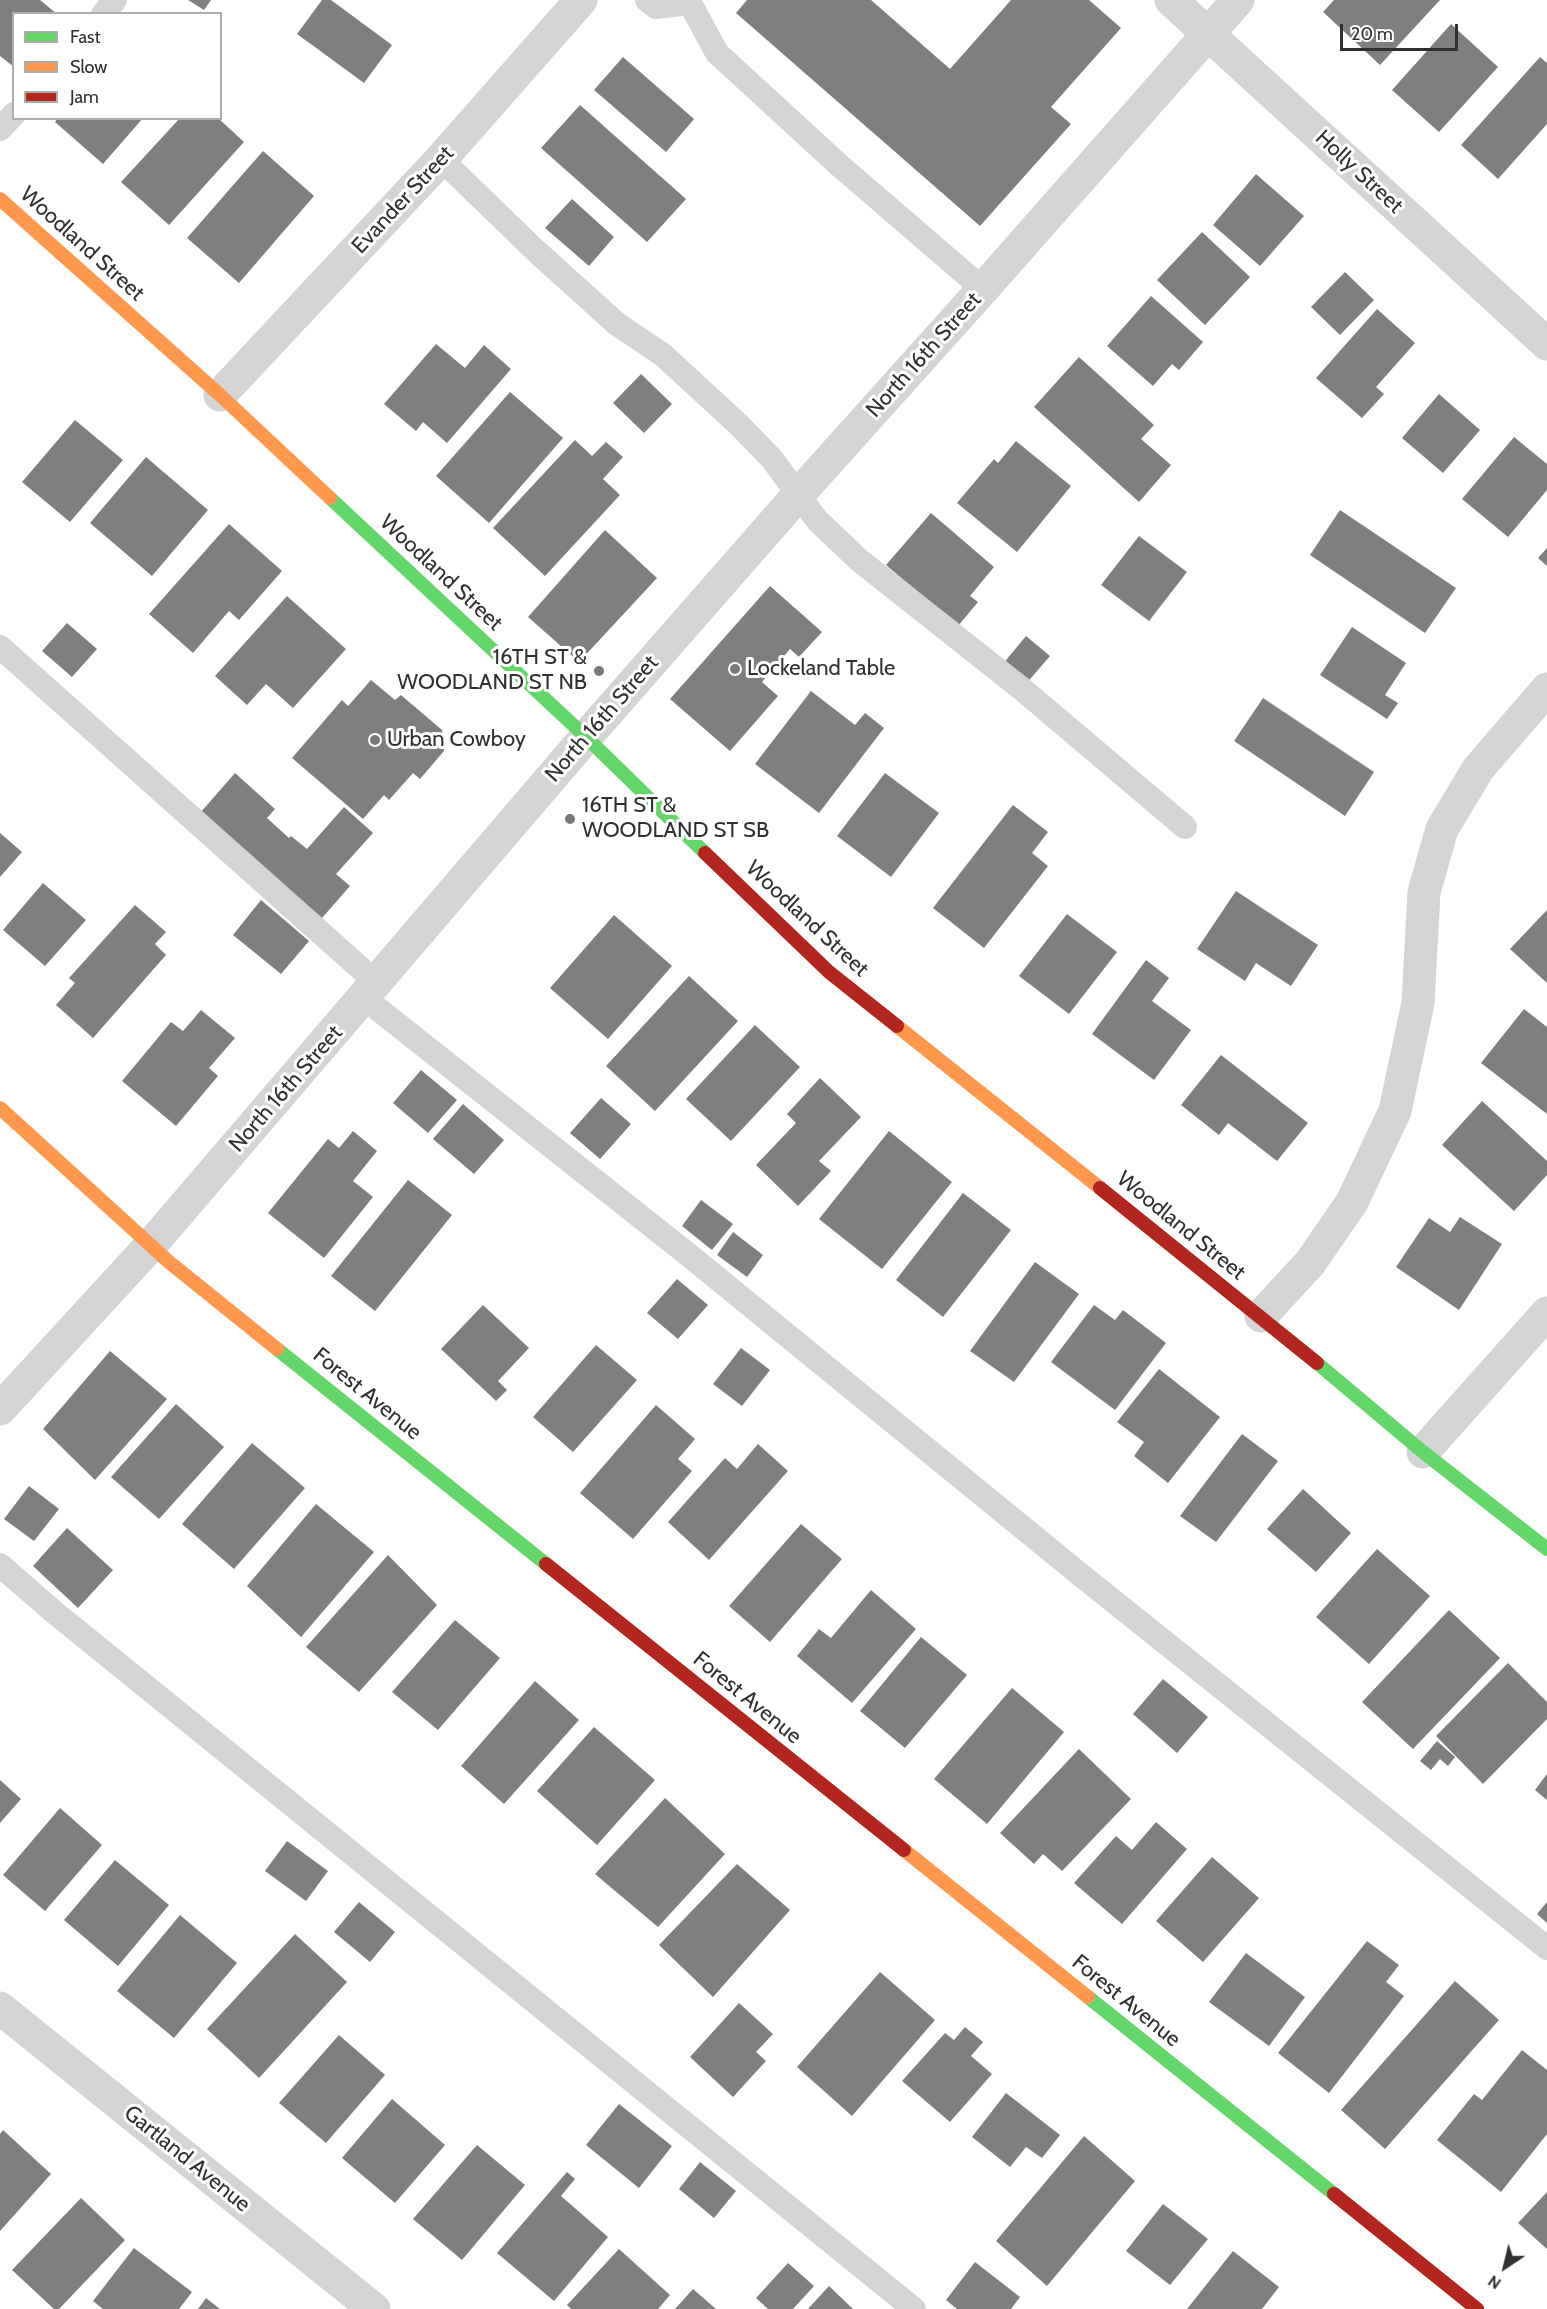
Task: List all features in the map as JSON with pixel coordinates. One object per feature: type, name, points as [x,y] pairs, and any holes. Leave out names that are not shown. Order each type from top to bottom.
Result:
[{"type":"street","name":"Evander Street","points":[[220,395],[441,159],[581,0]]},
{"type":"street","name":"Holly Street","points":[[1171,0],[1547,344]]},
{"type":"street","name":"North 16th Street","points":[[0,1409],[150,1246],[586,737],[1238,0]]},
{"type":"street","name":"Woodland Street","points":[[0,199],[220,395],[586,737],[829,972],[1261,1316],[1423,1452],[1547,1549]]},
{"type":"street","points":[[1261,1316],[1310,1263],[1352,1202],[1395,1111],[1418,1003],[1424,892],[1442,829],[1478,769],[1547,689]]},
{"type":"street","name":"Forest Avenue","points":[[0,1108],[150,1246],[1477,2309]]},
{"type":"street","points":[[1423,1452],[1547,1313]]},
{"type":"street","name":"Gartland Avenue","points":[[0,2008],[374,2309]]},
{"type":"lane","points":[[105,12],[115,0]]},
{"type":"lane","points":[[647,0],[656,7],[690,1],[717,53],[839,165],[983,289]]},
{"type":"lane","points":[[0,129],[12,116]]},
{"type":"lane","points":[[441,159],[536,251],[609,316],[663,355],[739,424],[772,459],[817,520],[859,560],[1022,689],[1185,827]]},
{"type":"lane","points":[[0,647],[371,990],[699,1263],[1073,1569],[1547,1948]]},
{"type":"lane","points":[[0,1565],[54,1612],[914,2309]]},
{"type":"building","points":[[0,0],[40,0],[55,12],[12,12],[12,65],[0,56]]},
{"type":"building","points":[[188,0],[211,0],[204,10]]},
{"type":"building","points":[[322,0],[331,0],[392,45],[364,83],[297,34]]},
{"type":"building","points":[[747,0],[871,0],[950,69],[1011,0],[1089,0],[1121,28],[1051,107],[1071,124],[980,226],[736,13]]},
{"type":"building","points":[[1334,0],[1440,0],[1380,65],[1323,12]]},
{"type":"building","points":[[1451,24],[1498,67],[1439,132],[1392,90]]},
{"type":"building","points":[[623,57],[694,119],[666,152],[594,90]]},
{"type":"building","points":[[1540,57],[1547,63],[1547,124],[1498,179],[1461,145]]},
{"type":"building","points":[[580,105],[686,199],[647,242],[541,148]]},
{"type":"building","points":[[56,120],[141,120],[103,164],[55,122]]},
{"type":"building","points":[[178,120],[220,120],[244,142],[169,225],[121,182]]},
{"type":"building","points":[[263,151],[314,196],[239,283],[187,238]]},
{"type":"building","points":[[1256,174],[1304,216],[1260,266],[1213,225]]},
{"type":"building","points":[[572,199],[614,237],[589,266],[545,228]]},
{"type":"building","points":[[1202,232],[1250,277],[1205,325],[1157,280]]},
{"type":"building","points":[[1345,272],[1374,300],[1340,335],[1311,307]]},
{"type":"building","points":[[1151,296],[1203,342],[1179,370],[1172,364],[1153,386],[1107,346]]},
{"type":"building","points":[[1377,309],[1415,343],[1376,387],[1384,394],[1362,418],[1316,378]]},
{"type":"building","points":[[436,344],[465,368],[484,345],[511,369],[447,443],[423,422],[416,431],[384,404]]},
{"type":"building","points":[[1079,357],[1154,425],[1141,439],[1171,465],[1139,502],[1034,407]]},
{"type":"building","points":[[641,374],[672,404],[644,433],[613,403]]},
{"type":"building","points":[[510,392],[563,438],[489,523],[436,476]]},
{"type":"building","points":[[1439,394],[1480,430],[1443,473],[1402,438]]},
{"type":"building","points":[[75,420],[123,460],[70,522],[22,482]]},
{"type":"building","points":[[1514,437],[1547,464],[1547,490],[1508,537],[1462,499]]},
{"type":"building","points":[[575,440],[592,456],[606,442],[623,457],[603,479],[620,495],[545,576],[493,528]]},
{"type":"building","points":[[1016,441],[1071,486],[1017,552],[957,503],[994,459],[998,463]]},
{"type":"building","points":[[146,457],[208,510],[152,576],[90,523]]},
{"type":"building","points":[[1340,510],[1456,588],[1425,633],[1310,555]]},
{"type":"building","points":[[931,513],[994,567],[970,596],[978,602],[958,626],[886,565]]},
{"type":"building","points":[[229,524],[282,571],[239,620],[229,611],[193,653],[149,614]]},
{"type":"building","points":[[605,530],[657,578],[579,662],[528,617]]},
{"type":"building","points":[[1139,536],[1187,572],[1149,621],[1101,585]]},
{"type":"building","points":[[1547,548],[1547,566],[1538,558]]},
{"type":"building","name":"Lockeland Table","points":[[770,586],[822,632],[799,657],[790,649],[762,682],[778,696],[730,751],[670,699]]},
{"type":"building","points":[[287,596],[346,649],[293,708],[266,684],[247,705],[215,676]]},
{"type":"building","points":[[67,623],[97,649],[72,677],[42,651]]},
{"type":"building","points":[[1352,627],[1406,663],[1385,695],[1398,703],[1387,719],[1320,675]]},
{"type":"building","points":[[1026,636],[1050,656],[1025,685],[1002,665]]},
{"type":"building","name":"Urban Cowboy","points":[[371,680],[395,700],[401,695],[442,730],[444,751],[420,779],[413,773],[389,800],[384,795],[363,819],[292,758],[342,700],[348,706]]},
{"type":"building","points":[[811,691],[855,725],[865,713],[884,728],[819,813],[755,764]]},
{"type":"building","points":[[1263,698],[1374,772],[1345,816],[1234,741]]},
{"type":"building","points":[[235,773],[275,809],[267,818],[289,838],[291,836],[307,849],[344,807],[373,833],[336,874],[350,886],[322,918],[200,813]]},
{"type":"building","points":[[885,773],[939,813],[891,877],[837,836]]},
{"type":"building","points":[[1013,805],[1048,832],[1032,853],[1048,866],[984,948],[933,908]]},
{"type":"building","points":[[0,833],[22,852],[0,877]]},
{"type":"building","points":[[43,883],[86,920],[45,966],[3,930]]},
{"type":"building","points":[[1236,891],[1318,945],[1291,986],[1256,963],[1245,981],[1197,949]]},
{"type":"building","points":[[261,900],[309,941],[281,974],[233,935]]},
{"type":"building","points":[[135,905],[166,932],[155,944],[166,955],[93,1038],[56,1005],[75,983],[69,978]]},
{"type":"building","points":[[1547,910],[1547,983],[1510,949]]},
{"type":"building","points":[[1067,914],[1117,952],[1069,1014],[1019,976]]},
{"type":"building","points":[[614,915],[672,966],[608,1039],[550,988]]},
{"type":"building","points":[[1146,960],[1169,978],[1152,1001],[1191,1030],[1154,1080],[1092,1034]]},
{"type":"building","points":[[689,976],[738,1021],[655,1111],[606,1066]]},
{"type":"building","points":[[1524,1009],[1547,1027],[1547,1114],[1481,1063]]},
{"type":"building","points":[[201,1010],[235,1038],[209,1068],[218,1076],[176,1126],[122,1081],[171,1022],[183,1031]]},
{"type":"building","points":[[755,1025],[800,1067],[731,1141],[686,1099]]},
{"type":"building","points":[[1221,1055],[1308,1123],[1277,1161],[1228,1123],[1219,1135],[1181,1105]]},
{"type":"building","points":[[421,1070],[457,1100],[428,1133],[393,1103]]},
{"type":"building","points":[[820,1078],[861,1117],[819,1161],[831,1171],[798,1206],[756,1165],[796,1123],[787,1114]]},
{"type":"building","points":[[601,1098],[631,1124],[600,1159],[570,1133]]},
{"type":"building","points":[[1482,1101],[1547,1161],[1547,1175],[1514,1211],[1442,1145]]},
{"type":"building","points":[[463,1104],[504,1140],[474,1174],[433,1139]]},
{"type":"building","points":[[353,1131],[377,1151],[353,1181],[373,1197],[324,1258],[268,1213],[328,1139],[339,1148]]},
{"type":"building","points":[[889,1131],[952,1182],[882,1269],[819,1219]]},
{"type":"building","points":[[408,1180],[452,1215],[375,1311],[331,1276]]},
{"type":"building","points":[[963,1193],[1011,1230],[943,1317],[896,1280]]},
{"type":"building","points":[[701,1200],[733,1224],[712,1250],[682,1226]]},
{"type":"building","points":[[1460,1217],[1502,1244],[1459,1310],[1396,1267],[1429,1218],[1450,1232]]},
{"type":"building","points":[[733,1232],[763,1255],[747,1277],[717,1255]]},
{"type":"building","points":[[1035,1262],[1079,1294],[1014,1382],[970,1351]]},
{"type":"building","points":[[677,1279],[708,1305],[678,1339],[647,1313]]},
{"type":"building","points":[[483,1305],[529,1348],[498,1381],[507,1390],[496,1401],[441,1349]]},
{"type":"building","points":[[1094,1305],[1115,1320],[1123,1310],[1166,1343],[1115,1410],[1051,1362]]},
{"type":"building","points":[[596,1345],[637,1380],[573,1452],[533,1417]]},
{"type":"building","points":[[741,1348],[770,1370],[742,1406],[713,1384]]},
{"type":"building","points":[[110,1351],[167,1399],[95,1480],[43,1429]]},
{"type":"building","points":[[1159,1369],[1220,1417],[1168,1483],[1134,1456],[1144,1442],[1117,1422]]},
{"type":"building","points":[[176,1404],[224,1447],[159,1519],[111,1477]]},
{"type":"building","points":[[656,1405],[695,1439],[678,1459],[692,1471],[633,1539],[580,1493]]},
{"type":"building","points":[[1242,1434],[1278,1461],[1216,1542],[1180,1516]]},
{"type":"building","points":[[252,1443],[305,1488],[234,1569],[182,1524]]},
{"type":"building","points":[[758,1444],[788,1471],[709,1560],[668,1522],[725,1458],[737,1469]]},
{"type":"building","points":[[29,1486],[59,1509],[34,1541],[4,1519]]},
{"type":"building","points":[[1303,1489],[1351,1533],[1316,1572],[1267,1529]]},
{"type":"building","points":[[316,1504],[374,1552],[301,1637],[247,1586]]},
{"type":"building","points":[[801,1524],[842,1559],[770,1642],[729,1606]]},
{"type":"building","points":[[67,1528],[113,1570],[78,1608],[33,1566]]},
{"type":"building","points":[[1377,1549],[1430,1596],[1369,1664],[1316,1617]]},
{"type":"building","points":[[388,1555],[437,1605],[359,1692],[306,1647]]},
{"type":"building","points":[[871,1590],[916,1629],[852,1703],[797,1656],[819,1629],[831,1638]]},
{"type":"building","points":[[1449,1610],[1500,1658],[1413,1749],[1362,1702]]},
{"type":"building","points":[[455,1620],[500,1658],[438,1730],[392,1692]]},
{"type":"building","points":[[921,1637],[967,1675],[905,1748],[860,1711]]},
{"type":"building","points":[[1508,1663],[1547,1702],[1547,1719],[1483,1784],[1436,1736]]},
{"type":"building","points":[[1163,1679],[1208,1717],[1177,1753],[1133,1714]]},
{"type":"building","points":[[535,1681],[579,1720],[504,1804],[461,1766]]},
{"type":"building","points":[[1012,1688],[1064,1732],[987,1824],[934,1779]]},
{"type":"building","points":[[594,1727],[655,1780],[597,1845],[537,1791]]},
{"type":"building","points":[[1437,1741],[1455,1757],[1448,1766],[1440,1759],[1431,1770],[1420,1761]]},
{"type":"building","points":[[1079,1749],[1131,1799],[1062,1871],[1043,1854],[1034,1864],[1000,1833]]},
{"type":"building","points":[[1547,1774],[1547,1800],[1535,1790]]},
{"type":"building","points":[[0,1780],[21,1799],[0,1823]]},
{"type":"building","points":[[665,1798],[725,1854],[658,1927],[595,1874]]},
{"type":"building","points":[[60,1808],[102,1845],[45,1911],[3,1875]]},
{"type":"building","points":[[1156,1822],[1187,1849],[1122,1924],[1074,1883],[1116,1836],[1132,1850]]},
{"type":"building","points":[[287,1841],[328,1871],[306,1901],[265,1871]]},
{"type":"building","points":[[1212,1857],[1259,1898],[1203,1962],[1156,1921]]},
{"type":"building","points":[[115,1860],[169,1905],[118,1966],[64,1920]]},
{"type":"building","points":[[737,1864],[790,1910],[713,1997],[659,1945]]},
{"type":"building","points":[[359,1902],[395,1932],[370,1962],[334,1932]]},
{"type":"building","points":[[1547,1902],[1547,1923],[1537,1914]]},
{"type":"building","points":[[180,1915],[237,1963],[174,2038],[117,1991]]},
{"type":"building","points":[[295,1934],[347,1982],[259,2078],[207,2029]]},
{"type":"building","points":[[1367,1941],[1399,1965],[1386,1982],[1404,1996],[1329,2093],[1278,2053]]},
{"type":"building","points":[[1246,1953],[1305,1997],[1269,2046],[1209,2002]]},
{"type":"building","points":[[880,1972],[935,2020],[852,2116],[797,2067]]},
{"type":"building","points":[[1455,1981],[1499,2020],[1385,2149],[1341,2110]]},
{"type":"building","points":[[739,2003],[773,2034],[756,2052],[766,2061],[733,2097],[690,2057]]},
{"type":"building","points":[[965,2027],[983,2042],[971,2056],[992,2074],[950,2122],[902,2081],[945,2033],[954,2040]]},
{"type":"building","points":[[339,2035],[385,2075],[326,2143],[279,2103]]},
{"type":"building","points":[[1522,2050],[1547,2070],[1547,2134],[1501,2192],[1437,2140],[1474,2094],[1482,2100]]},
{"type":"building","points":[[1006,2093],[1060,2135],[1042,2158],[1026,2147],[1010,2167],[972,2137]]},
{"type":"building","points":[[392,2099],[445,2145],[395,2203],[342,2158]]},
{"type":"building","points":[[619,2104],[672,2146],[639,2188],[586,2145]]},
{"type":"building","points":[[3,2130],[51,2174],[0,2231],[0,2134]]},
{"type":"building","points":[[1084,2136],[1135,2181],[1047,2286],[996,2241]]},
{"type":"building","points":[[477,2145],[525,2185],[462,2260],[413,2219]]},
{"type":"building","points":[[700,2162],[736,2191],[714,2218],[679,2189]]},
{"type":"building","points":[[567,2172],[575,2179],[561,2196],[608,2237],[554,2301],[497,2253]]},
{"type":"building","points":[[1547,2192],[1547,2249],[1518,2223]]},
{"type":"building","points":[[81,2198],[125,2240],[59,2309],[54,2309],[12,2270]]},
{"type":"building","points":[[1163,2204],[1208,2239],[1170,2285],[1126,2251]]},
{"type":"building","points":[[134,2248],[192,2292],[179,2309],[103,2309],[93,2301]]},
{"type":"building","points":[[619,2249],[670,2295],[658,2309],[571,2309],[567,2305]]},
{"type":"building","points":[[1233,2251],[1279,2287],[1262,2309],[1187,2309]]},
{"type":"building","points":[[975,2262],[1020,2297],[1011,2309],[957,2309],[946,2300]]},
{"type":"building","points":[[788,2263],[814,2286],[793,2309],[768,2309],[756,2298]]},
{"type":"building","points":[[829,2286],[853,2309],[808,2309]]},
{"type":"building","points":[[693,2289],[716,2309],[675,2309]]},
{"type":"building","points":[[206,2298],[220,2309],[198,2309]]},
{"type":"traffic: fast","points":[[330,498],[586,737],[705,853]]},
{"type":"traffic: fast","points":[[277,1349],[546,1564]]},
{"type":"traffic: fast","points":[[1317,1363],[1423,1452],[1547,1549]]},
{"type":"traffic: fast","points":[[1088,1997],[1334,2194]]},
{"type":"traffic: slow","points":[[0,199],[220,395],[330,498]]},
{"type":"traffic: slow","points":[[897,1026],[1100,1188]]},
{"type":"traffic: slow","points":[[0,1108],[169,1262],[277,1349]]},
{"type":"traffic: slow","points":[[904,1850],[1088,1997]]},
{"type":"traffic: jam","points":[[705,853],[829,972],[897,1026]]},
{"type":"traffic: jam","points":[[1100,1188],[1317,1363]]},
{"type":"traffic: jam","points":[[546,1564],[904,1850]]},
{"type":"traffic: jam","points":[[1334,2194],[1477,2309]]},
{"type":"place","name":"Lockeland Table","points":[[735,669]]},
{"type":"place","name":"16TH ST & WOODLAND ST NB","points":[[599,671]]},
{"type":"place","name":"Urban Cowboy","points":[[375,740]]},
{"type":"place","name":"16TH ST & WOODLAND ST SB","points":[[570,819]]}]
